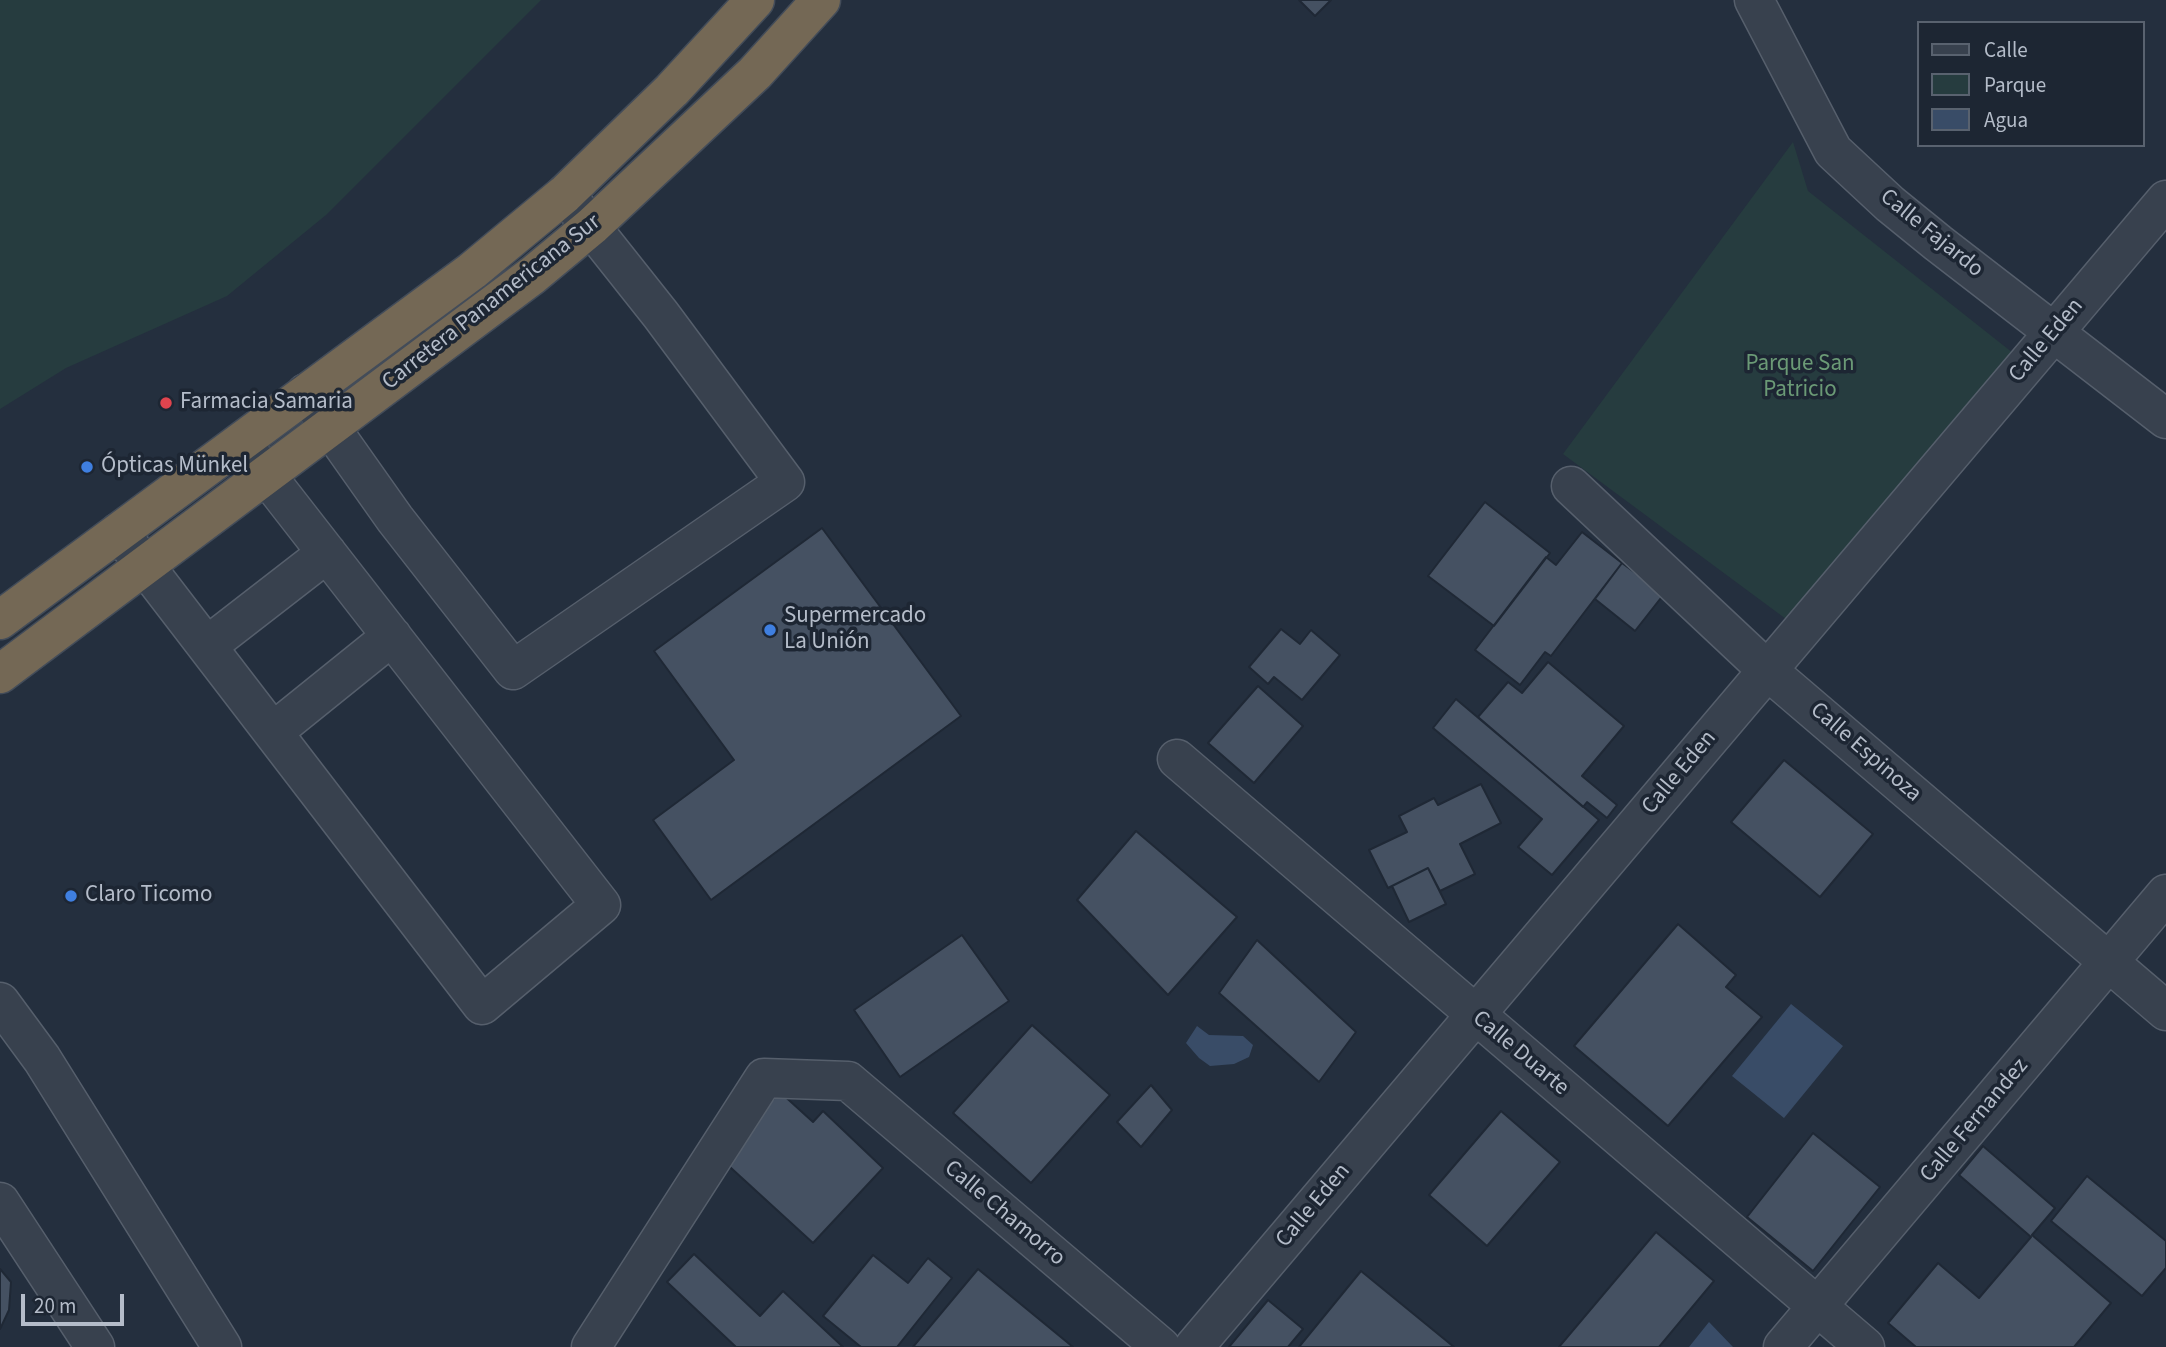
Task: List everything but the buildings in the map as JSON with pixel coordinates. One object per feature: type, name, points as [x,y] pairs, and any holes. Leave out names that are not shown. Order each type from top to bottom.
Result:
[{"type":"highway","name":"Carretera Panamericana Sur","points":[[0,620],[472,271],[565,194],[672,90],[755,0]]},
{"type":"highway","name":"Carretera Panamericana Sur","points":[[0,674],[523,284],[592,226],[755,73],[821,0]]},
{"type":"street","name":"Calle Fajardo","points":[[1754,0],[1833,151],[1909,219],[2166,419]]},
{"type":"street","points":[[306,393],[395,519],[513,670],[785,482],[565,194]]},
{"type":"street","name":"Calle Eden","points":[[1194,1347],[2166,200]]},
{"type":"street","points":[[119,532],[482,1005],[601,905],[241,442]]},
{"type":"street","name":"Calle Espinoza","points":[[1572,486],[1767,670],[2166,1011]]},
{"type":"street","points":[[207,646],[327,553]]},
{"type":"street","points":[[273,732],[392,636]]},
{"type":"street","name":"Calle Duarte","points":[[1177,759],[1865,1347]]},
{"type":"street","name":"Calle Fernandez","points":[[1783,1347],[2166,894]]},
{"type":"street","points":[[0,1002],[43,1059],[222,1347]]},
{"type":"street","name":"Calle Chamorro","points":[[591,1347],[764,1078],[848,1082],[1161,1347]]},
{"type":"street","points":[[0,1202],[95,1347]]},
{"type":"green space","points":[[0,0],[541,0],[326,215],[227,296],[66,368],[0,409]]},
{"type":"green space","name":"Parque San Patricio","points":[[1793,142],[1808,191],[2013,353],[1786,619],[1563,454]]},
{"type":"water","points":[[1791,1004],[1843,1046],[1784,1118],[1732,1076]]},
{"type":"water","points":[[1197,1026],[1209,1035],[1243,1036],[1253,1045],[1249,1057],[1234,1064],[1210,1066],[1186,1043]]},
{"type":"water","points":[[1709,1322],[1733,1347],[1689,1347]]},
{"type":"place","name":"Farmacia Samaria","points":[[166,403]]},
{"type":"place","name":"Ópticas Münkel","points":[[87,467]]},
{"type":"place","name":"Supermercado La Unión","points":[[770,630]]},
{"type":"place","name":"Claro Ticomo","points":[[71,896]]}]
